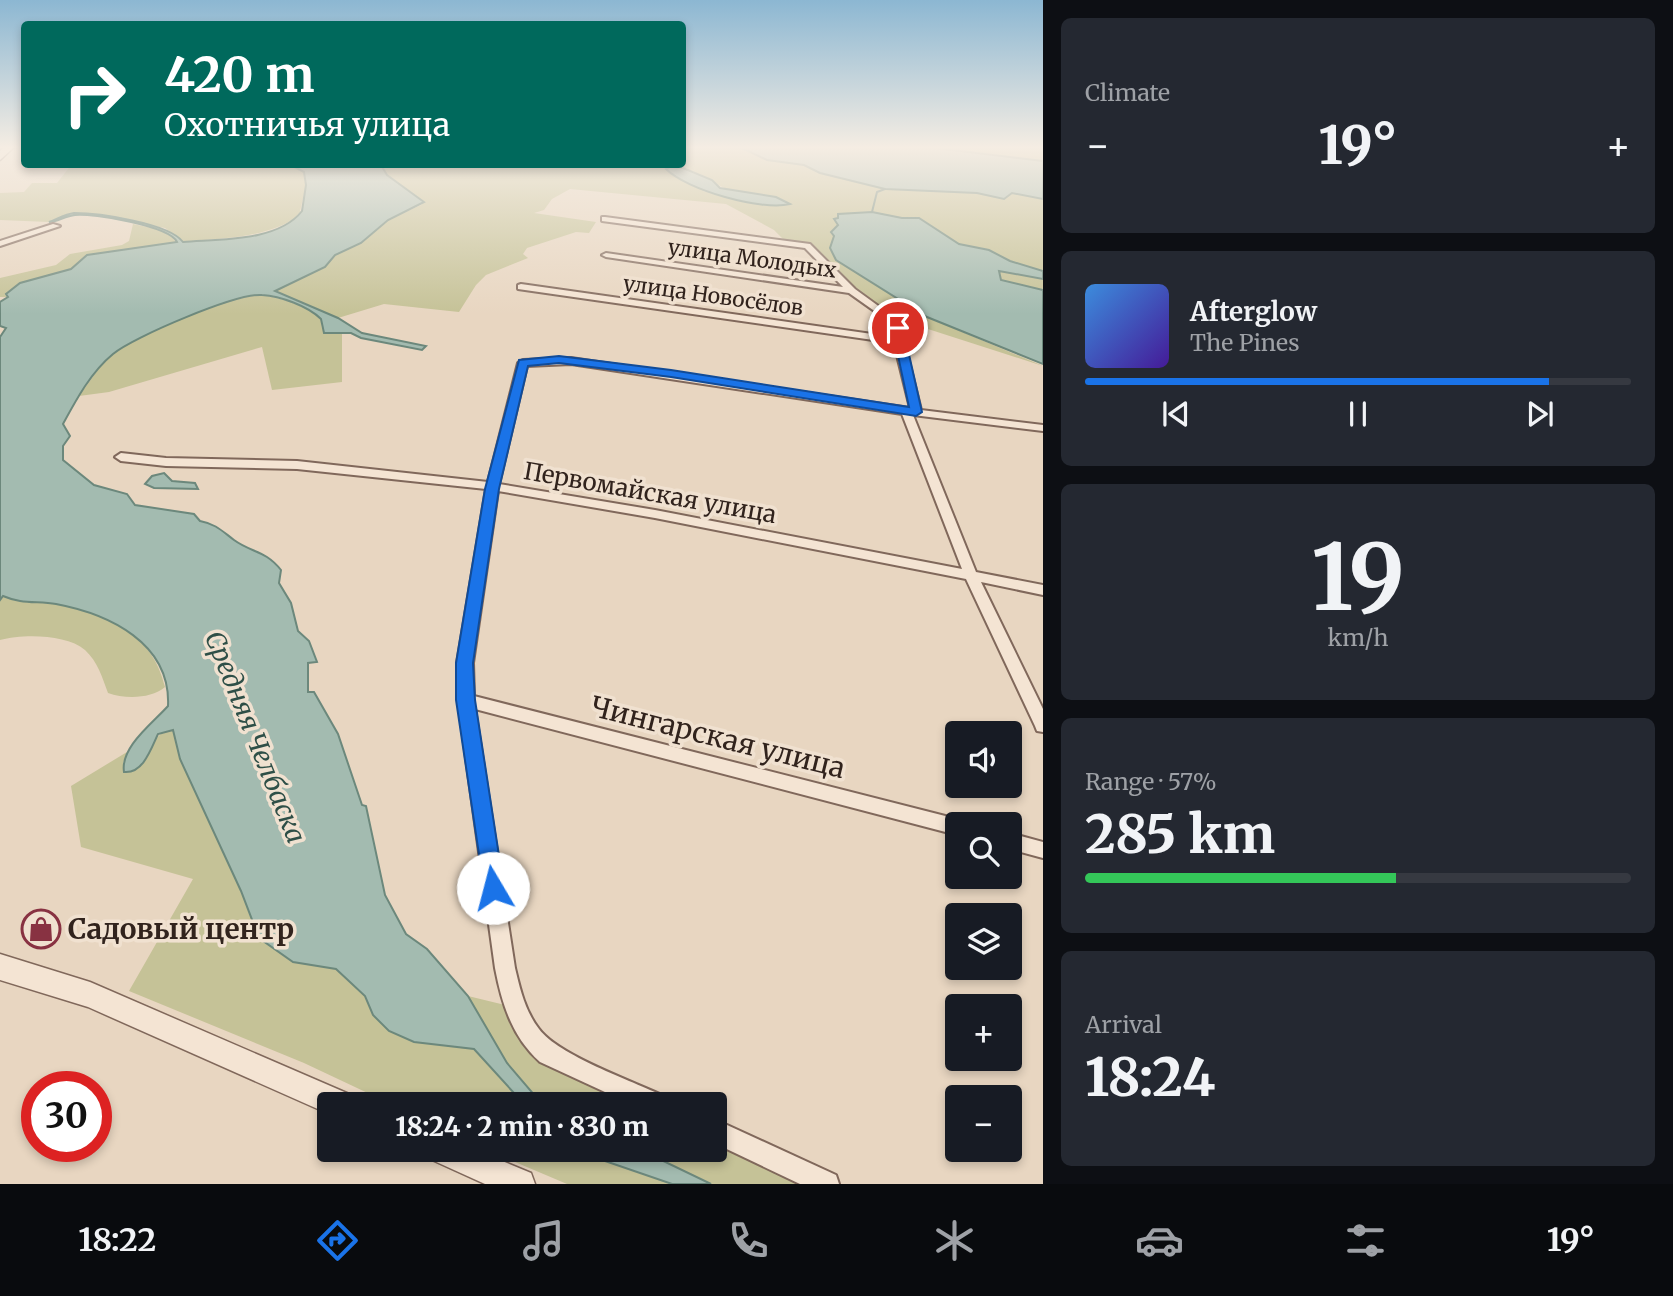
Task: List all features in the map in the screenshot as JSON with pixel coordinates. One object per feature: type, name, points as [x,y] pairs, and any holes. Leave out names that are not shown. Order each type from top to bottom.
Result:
[{"type":"street","points":[[605,219],[799,244],[811,248],[852,291],[894,321],[900,341],[911,412],[971,576],[1043,726]]},
{"type":"street","points":[[0,244],[56,226]]},
{"type":"street","name":"улица Молодых","points":[[606,255],[852,291]]},
{"type":"street","name":"улица Новосёлов","points":[[521,288],[900,341]]},
{"type":"street","points":[[630,1092],[548,1054],[537,1045],[525,1030],[512,1001],[505,968],[466,700],[465,663],[492,489],[523,363],[559,360],[671,373],[911,412],[1043,428]]},
{"type":"street","name":"Первомайская улица","points":[[121,457],[388,472],[468,482],[492,489],[655,514],[1043,590]]},
{"type":"street","name":"Чингарская улица","points":[[466,700],[945,824]]},
{"type":"street","points":[[1022,844],[1043,850]]},
{"type":"street","points":[[0,967],[90,995],[317,1094]]},
{"type":"street","points":[[727,1137],[827,1184]]},
{"type":"street","points":[[470,1162],[520,1184]]},
{"type":"shaded area","points":[[0,203],[302,203],[299,216],[272,229],[228,238],[183,242],[165,228],[91,215],[71,214],[49,222],[0,220]]},
{"type":"shaded area","points":[[549,203],[544,210],[534,213],[596,222],[589,233],[576,232],[527,248],[523,254],[528,258],[486,275],[476,285],[459,312],[384,304],[338,318],[275,291],[325,267],[335,255],[361,243],[388,220],[421,205]]},
{"type":"shaded area","points":[[718,203],[768,206],[787,203],[1043,203],[1043,271],[1010,261],[989,250],[959,244],[919,218],[902,218],[872,212],[838,214],[838,226],[831,248],[836,260],[927,317],[1043,366],[900,320],[860,293],[814,247],[784,240],[774,230],[726,204]]},
{"type":"shaded area","points":[[133,224],[166,231],[177,243],[87,255],[71,269],[39,279],[6,294],[9,297],[0,297],[0,278],[56,265],[70,254],[122,245],[129,241]]},
{"type":"shaded area","points":[[999,270],[1043,279],[1043,290],[1001,280]]},
{"type":"shaded area","points":[[261,294],[301,306],[321,319],[322,329],[331,333],[342,332],[342,382],[272,390],[262,347],[109,392],[79,396],[108,357],[127,343],[184,316]]},
{"type":"shaded area","points":[[3,596],[75,608],[110,620],[139,639],[150,652],[165,687],[145,696],[115,695],[108,693],[93,660],[77,645],[44,637],[0,640],[0,600]]},
{"type":"shaded area","points":[[166,730],[173,730],[180,759],[250,916],[293,962],[336,968],[365,996],[373,1015],[474,1049],[513,1092],[366,1092],[304,1063],[129,991],[193,879],[81,847],[71,786],[127,752],[123,763],[132,772]]},
{"type":"shaded area","points":[[468,996],[505,1005],[558,1066],[613,1092],[532,1092],[507,1063]]},
{"type":"shaded area","points":[[727,1145],[810,1184],[711,1184],[665,1162],[727,1162]]},
{"type":"shaded area","points":[[515,1162],[608,1162],[672,1184],[567,1184]]},
{"type":"water","name":"Средняя Челбаска","points":[[303,203],[421,203],[388,220],[361,243],[335,255],[325,267],[275,291],[338,318],[362,333],[426,346],[422,350],[361,338],[351,333],[324,333],[321,319],[315,314],[277,297],[249,296],[231,301],[141,337],[105,361],[85,387],[63,424],[70,436],[63,446],[63,460],[94,485],[127,494],[135,505],[194,514],[200,521],[215,526],[241,544],[264,555],[281,570],[279,583],[291,603],[298,631],[309,641],[317,662],[308,663],[308,692],[314,692],[338,734],[362,805],[366,806],[385,895],[406,934],[427,949],[468,996],[507,1063],[532,1092],[513,1092],[474,1049],[414,1042],[389,1031],[373,1015],[365,996],[336,969],[293,962],[259,938],[241,891],[180,759],[173,730],[158,734],[141,765],[131,772],[124,772],[124,763],[132,745],[168,706],[166,684],[159,665],[148,649],[133,635],[96,615],[56,604],[3,596],[0,600],[0,337],[6,328],[0,326],[0,302],[20,283],[71,269],[87,255],[177,242],[161,231],[113,218],[75,215],[49,222],[74,213],[115,217],[163,229],[183,242],[263,234],[291,221],[302,211]]},
{"type":"water","points":[[755,203],[790,204],[777,205]]},
{"type":"water","points":[[872,212],[902,218],[919,218],[959,244],[989,250],[1010,261],[1043,271],[1043,279],[999,271],[1001,280],[1043,290],[1043,364],[927,317],[836,260],[830,248],[834,236],[831,232],[838,225],[834,219],[838,218],[838,214]]},
{"type":"water","points":[[164,473],[172,481],[195,483],[198,489],[154,488],[145,484],[152,476]]},
{"type":"water","points":[[608,1162],[665,1162],[711,1184],[672,1184]]},
{"type":"waterway","points":[[872,212],[874,203]]},
{"type":"place","name":"Садовый центр","points":[[41,929]]},
{"type":"route","points":[[493,888],[466,700],[465,663],[492,489],[523,363],[548,359],[671,373],[916,412],[898,328]]}]
